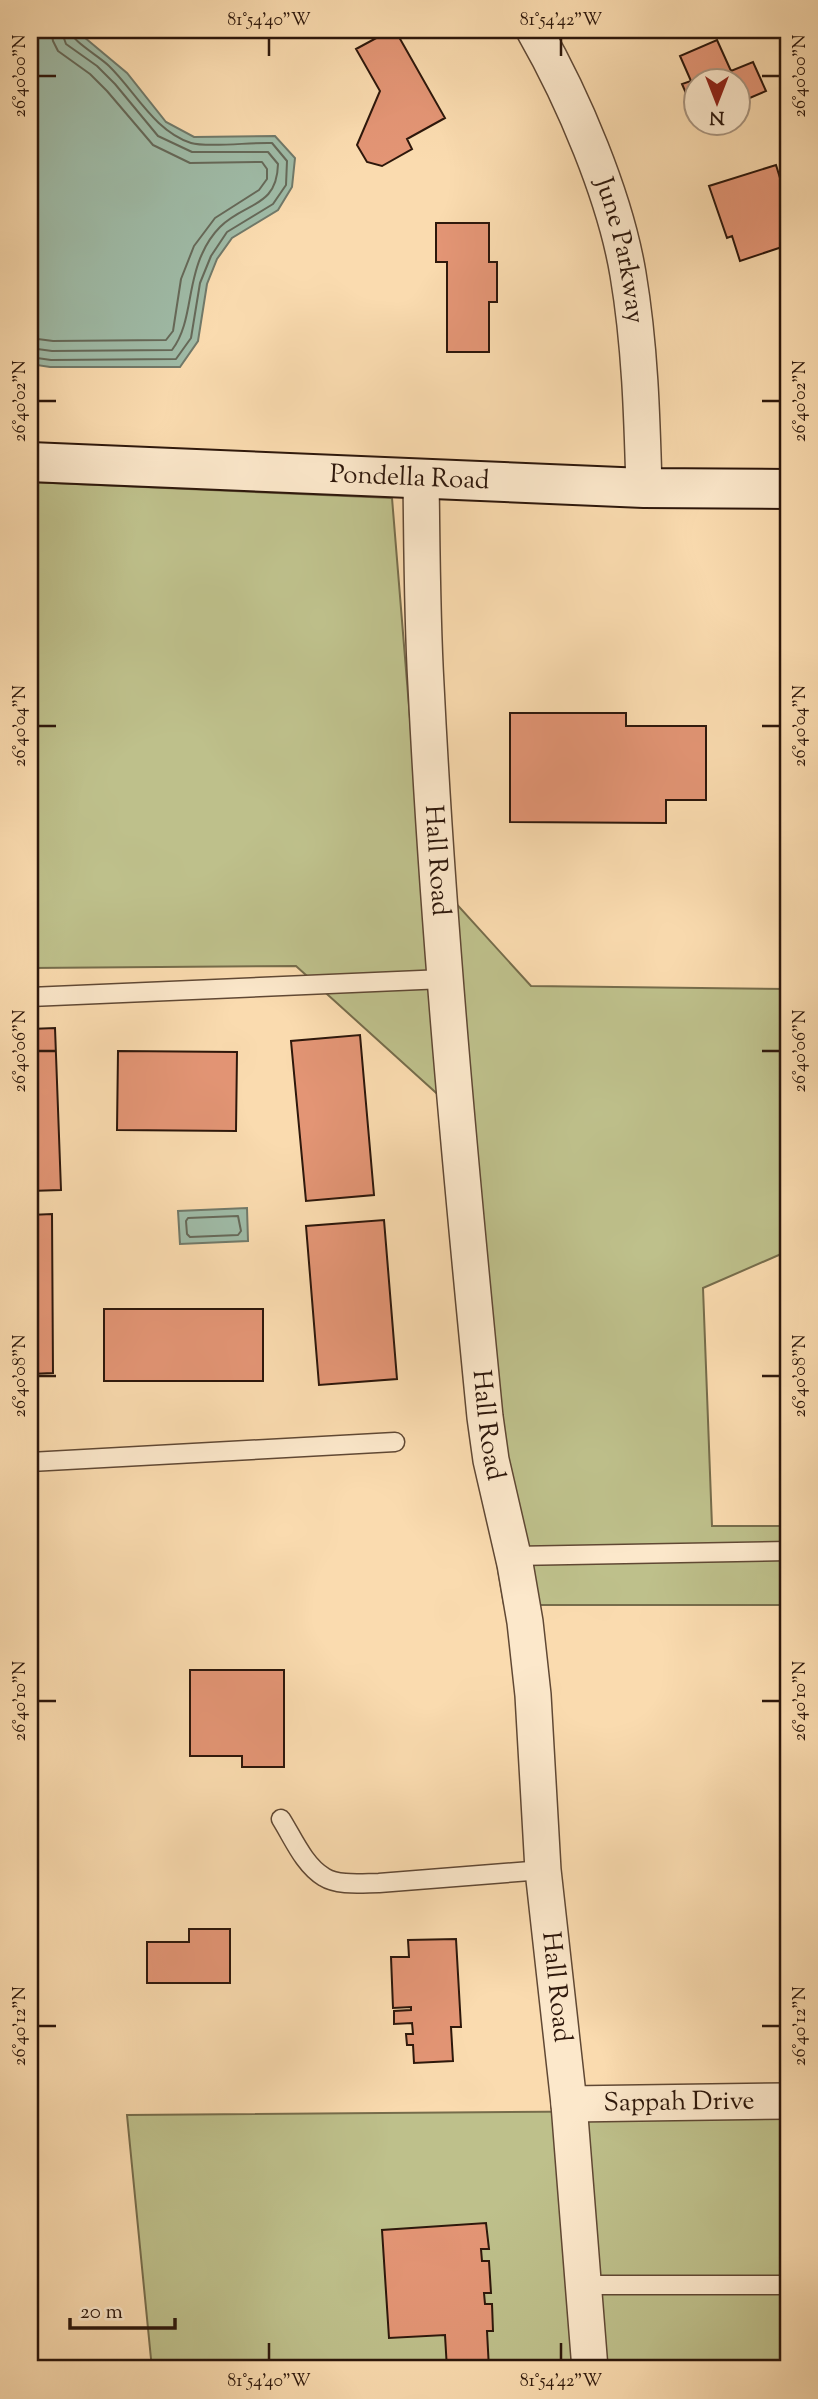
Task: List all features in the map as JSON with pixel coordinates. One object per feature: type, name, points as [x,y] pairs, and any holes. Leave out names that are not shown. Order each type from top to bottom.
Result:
[{"type":"main road","name":"Pondella Road","points":[[30,462],[644,488],[788,489]]},
{"type":"street","name":"June Parkway","points":[[534,30],[551,59],[589,146],[614,218],[628,272],[642,390],[644,488]]},
{"type":"street","name":"Hall Road","points":[[421,478],[425,683],[444,979],[485,1417],[491,1460],[525,1622],[533,1695],[543,1870],[569,2104],[590,2369]]},
{"type":"street","name":"Sappah Drive","points":[[569,2104],[788,2101]]},
{"type":"lane","points":[[30,997],[444,979]]},
{"type":"lane","points":[[30,1462],[395,1442]]},
{"type":"lane","points":[[513,1556],[788,1551]]},
{"type":"lane","points":[[281,1819],[308,1863],[325,1878],[353,1883],[379,1883],[543,1870]]},
{"type":"lane","points":[[583,2284],[788,2285]]},
{"type":"green space","points":[[30,482],[392,498],[422,866],[531,986],[788,989],[788,1251],[703,1288],[712,1526],[788,1526],[788,1605],[504,1605],[484,1488],[444,1100],[296,966],[30,968]]},
{"type":"green space","points":[[788,2110],[788,2369],[152,2369],[127,2115]]},
{"type":"water","points":[[30,30],[73,30],[84,37],[127,73],[166,122],[194,137],[275,136],[295,158],[292,187],[278,210],[232,238],[217,259],[207,284],[198,341],[180,367],[50,367],[30,364]]},
{"type":"water","points":[[247,1208],[248,1241],[180,1244],[178,1211]]},
{"type":"building","points":[[395,30],[445,118],[407,139],[412,149],[382,166],[367,162],[357,145],[380,91],[356,49]]},
{"type":"building","points":[[717,40],[729,66],[684,66],[680,56]]},
{"type":"building","points":[[753,62],[766,91],[752,97],[752,66],[743,66]]},
{"type":"building","points":[[776,165],[788,204],[788,245],[740,261],[732,236],[727,238],[709,186]]},
{"type":"building","points":[[436,223],[489,223],[489,262],[497,262],[497,302],[489,302],[489,352],[447,352],[447,262],[436,262]]},
{"type":"building","points":[[510,713],[626,713],[626,726],[706,726],[706,800],[666,800],[666,823],[510,822]]},
{"type":"building","points":[[55,1028],[61,1190],[30,1191],[30,1029]]},
{"type":"building","points":[[360,1035],[374,1195],[306,1201],[291,1041]]},
{"type":"building","points":[[118,1051],[237,1052],[236,1131],[117,1130]]},
{"type":"building","points":[[52,1214],[53,1373],[30,1374],[30,1215]]},
{"type":"building","points":[[384,1220],[397,1379],[319,1385],[306,1226]]},
{"type":"building","points":[[104,1309],[263,1309],[263,1381],[104,1381]]},
{"type":"building","points":[[190,1670],[284,1670],[284,1767],[242,1767],[242,1756],[190,1756]]},
{"type":"building","points":[[189,1929],[230,1929],[230,1983],[147,1983],[147,1942],[189,1942]]},
{"type":"building","points":[[456,1939],[461,2027],[451,2027],[453,2061],[414,2063],[413,2045],[407,2045],[406,2034],[413,2034],[412,2023],[394,2024],[394,2011],[411,2010],[411,2007],[393,2008],[391,1957],[409,1957],[408,1940]]},
{"type":"building","points":[[486,2223],[489,2249],[481,2249],[482,2261],[489,2261],[491,2293],[484,2293],[485,2304],[492,2304],[493,2331],[487,2331],[489,2369],[447,2369],[445,2335],[389,2338],[382,2230]]}]
